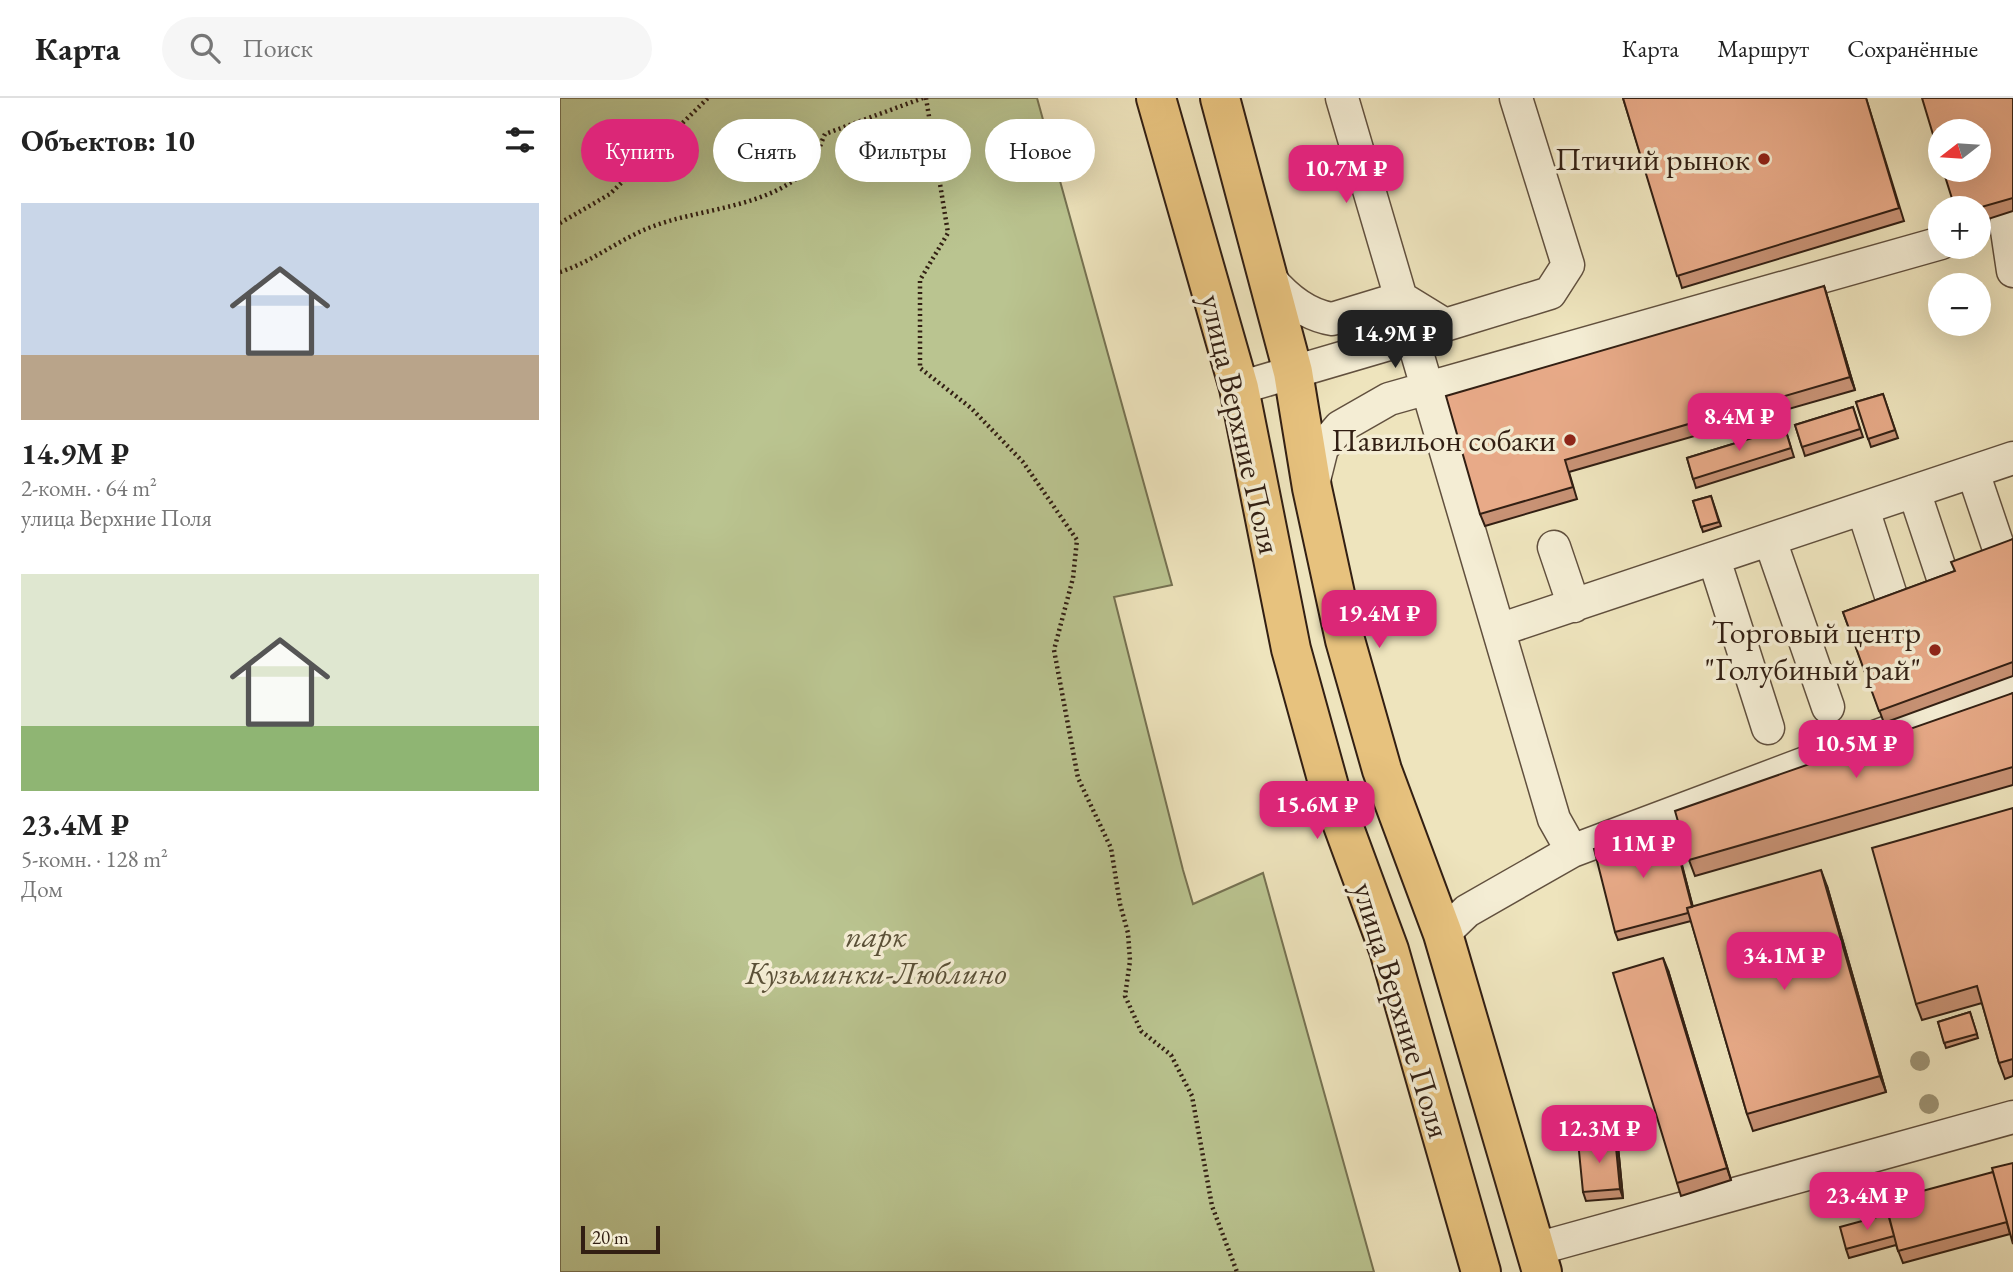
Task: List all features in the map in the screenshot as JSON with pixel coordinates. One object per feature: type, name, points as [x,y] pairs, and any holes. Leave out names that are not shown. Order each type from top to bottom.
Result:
[{"type":"main road","name":"улица Верхние Поля","points":[[1156,98],[1239,388],[1294,662],[1330,790],[1389,950],[1480,1272]]},
{"type":"main road","name":"улица Верхние Поля","points":[[1220,98],[1293,372],[1312,488],[1345,640],[1381,770],[1443,934],[1539,1261]]},
{"type":"street","points":[[1342,98],[1554,819],[1572,851]]},
{"type":"street","points":[[1270,279],[1285,298],[1320,317],[1332,319],[1401,298],[1445,325],[1550,293],[1568,265],[1516,98]]},
{"type":"street","points":[[1999,226],[2013,271]]},
{"type":"street","points":[[1312,488],[1322,448],[1340,427],[1389,399],[1928,247]]},
{"type":"street","points":[[1239,388],[1413,337]]},
{"type":"street","points":[[1499,630],[2013,458]]},
{"type":"street","points":[[1973,472],[1998,546]]},
{"type":"street","points":[[1914,491],[1942,575]]},
{"type":"street","points":[[1863,509],[1892,599]]},
{"type":"street","points":[[1770,540],[1828,707]]},
{"type":"street","points":[[1554,547],[1574,606]]},
{"type":"street","points":[[1714,559],[1768,728]]},
{"type":"street","points":[[1443,934],[1467,911],[1572,851],[2013,685]]},
{"type":"street","points":[[1539,1261],[2013,1117]]},
{"type":"path","points":[[560,223],[610,194],[708,98]]},
{"type":"path","points":[[560,272],[580,266],[645,230],[701,212],[757,200],[811,167],[825,134],[925,98],[948,233],[920,280],[920,368],[971,408],[1023,462],[1077,540],[1073,578],[1054,650],[1078,778],[1111,848],[1120,904],[1128,933],[1130,961],[1125,996],[1142,1031],[1171,1055],[1192,1096],[1212,1206],[1237,1272]]},
{"type":"green space","name":"парк Кузьминки-Люблино","points":[[560,98],[1037,98],[1043,119],[985,119],[985,182],[1060,182],[1172,585],[1114,597],[1183,870],[1193,904],[1263,873],[1374,1272],[560,1272]]},
{"type":"building","name":"Птичий рынок","points":[[1623,98],[1866,98],[1899,208],[1677,276]]},
{"type":"building","points":[[1922,98],[2013,98],[2013,198],[1991,204],[1991,196],[1951,196],[1947,182],[1992,182],[1992,119],[1928,119]]},
{"type":"building","name":"Павильон собаки","points":[[1824,286],[1850,377],[1565,460],[1573,487],[1480,514],[1446,396]]},
{"type":"building","points":[[1883,394],[1895,430],[1868,439],[1856,402]]},
{"type":"building","points":[[1853,407],[1860,429],[1802,447],[1795,425]]},
{"type":"building","points":[[1785,428],[1791,448],[1693,479],[1687,458]]},
{"type":"building","points":[[1711,496],[1719,522],[1701,527],[1693,501]]},
{"type":"building","name":"Торговый центр \"Голубиный рай\"","points":[[2013,539],[2013,662],[1879,711],[1843,612],[1955,571],[1951,562]]},
{"type":"building","points":[[2013,693],[2013,767],[1689,860],[1675,811]]},
{"type":"building","points":[[2013,808],[2013,1059],[1999,1063],[1977,986],[1916,1004],[1872,848]]},
{"type":"building","points":[[1672,829],[1692,907],[1687,908],[1688,913],[1615,932],[1594,849]]},
{"type":"building","points":[[1821,870],[1880,1076],[1747,1114],[1687,908]]},
{"type":"building","points":[[1663,958],[1727,1168],[1677,1183],[1613,973]]},
{"type":"building","points":[[1970,1012],[1977,1034],[1944,1043],[1938,1022]]},
{"type":"building","points":[[1615,1137],[1620,1189],[1583,1192],[1578,1141]]},
{"type":"building","points":[[2013,1163],[2013,1244],[1992,1168]]},
{"type":"building","points":[[1993,1172],[2007,1222],[1898,1251],[1885,1201]]},
{"type":"building","points":[[1888,1214],[1894,1236],[1846,1249],[1840,1227]]},
{"type":"place","name":"Птичий рынок","points":[[1764,159]]},
{"type":"place","name":"Павильон собаки","points":[[1570,440]]},
{"type":"place","name":"Торговый центр \"Голубиный рай\"","points":[[1935,650]]}]
